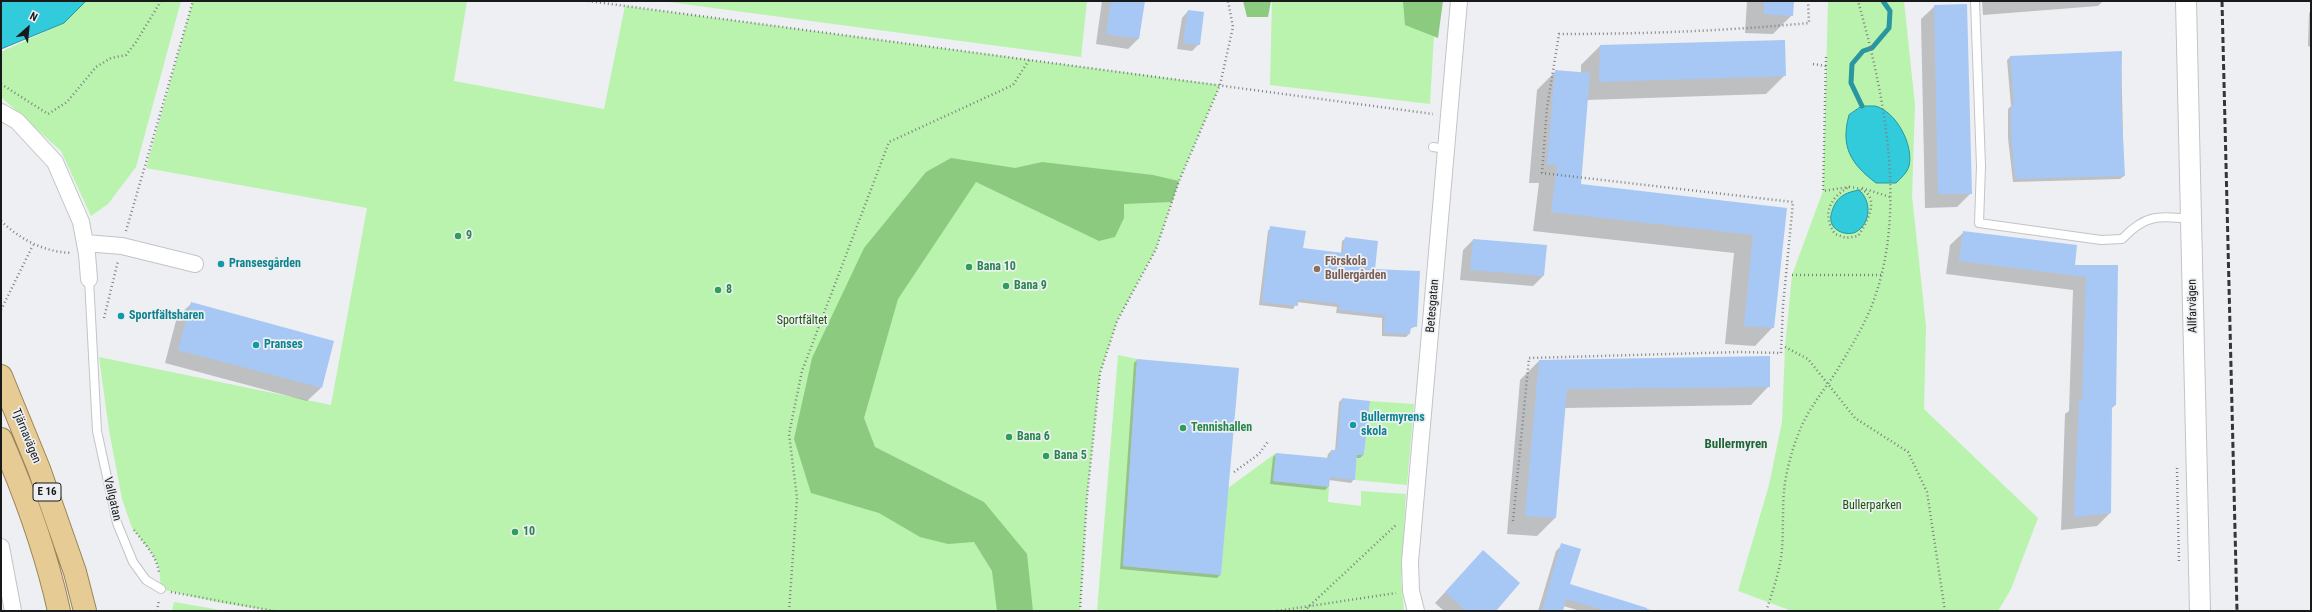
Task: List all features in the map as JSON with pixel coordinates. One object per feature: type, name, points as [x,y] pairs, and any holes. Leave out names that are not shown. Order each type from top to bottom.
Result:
[{"type":"highway","name":"Tjärnavägen","points":[[1,376],[39,469],[75,572],[85,611]]},
{"type":"highway","name":"Tjärnavägen","points":[[1,439],[13,467],[51,574],[59,611]]},
{"type":"street","name":"Betesgatan","points":[[1416,611],[1411,591],[1410,562],[1415,508],[1439,148],[1448,116],[1459,1]]},
{"type":"street","name":"Allfarvägen","points":[[2186,1],[2200,611]]},
{"type":"street","points":[[1,112],[17,122],[55,162],[81,222],[86,248],[88,279]]},
{"type":"street","points":[[86,248],[122,246],[195,264]]},
{"type":"street","points":[[1,547],[13,611]]},
{"type":"lane","points":[[1975,1],[1981,166],[1979,223],[2101,240],[2122,239],[2134,227],[2147,218],[2191,219]]},
{"type":"lane","name":"Vallgatan","points":[[88,279],[97,431],[117,523],[133,562],[146,580],[161,589]]},
{"type":"path","points":[[1,84],[48,114],[68,102],[96,67],[111,58],[126,55],[136,42],[161,1]]},
{"type":"path","points":[[103,324],[122,246],[193,1]]},
{"type":"path","points":[[588,1],[1448,116]]},
{"type":"path","points":[[1080,611],[1087,497],[1100,373],[1117,321],[1156,249],[1178,181],[1220,85],[1234,27],[1228,1]]},
{"type":"path","points":[[1512,521],[1529,358],[1781,352],[1783,306],[1793,202],[1542,173],[1547,108],[1559,34],[1628,34],[1736,30],[1808,23],[1808,1]]},
{"type":"path","points":[[1767,611],[1781,558],[1784,491],[1790,459],[1799,431],[1813,403],[1828,382],[1863,324],[1882,276],[1890,197],[1889,146],[1882,105],[1858,1]]},
{"type":"path","points":[[1826,57],[1823,191],[1849,187],[1860,188],[1890,197]]},
{"type":"path","points":[[789,611],[797,498],[789,434],[802,370],[889,142],[1013,85],[1030,59]]},
{"type":"path","points":[[1813,64],[1826,66]]},
{"type":"path","points":[[1849,187],[1840,192],[1833,200],[1828,213],[1828,225],[1835,234],[1846,238],[1858,236],[1872,210],[1868,195],[1860,188]]},
{"type":"path","points":[[1,221],[16,235],[33,245],[62,252],[86,248]]},
{"type":"path","points":[[1,310],[33,245]]},
{"type":"path","points":[[1792,275],[1882,276]]},
{"type":"path","points":[[1785,347],[1808,359],[1828,382],[1855,418],[1908,452],[1927,492],[1945,611]]},
{"type":"path","points":[[1234,472],[1259,454],[1268,440]]},
{"type":"path","points":[[1304,611],[1415,508]]},
{"type":"path","points":[[132,528],[152,553],[159,567],[161,589],[158,611]]},
{"type":"path","points":[[161,589],[221,603],[274,611]]},
{"type":"path","points":[[1277,611],[1411,591]]},
{"type":"green space","points":[[86,1],[181,1],[136,167],[108,204],[91,216],[61,151],[1,97],[1,52],[64,23]]},
{"type":"green space","name":"Sportfältet","points":[[193,1],[467,1],[454,81],[604,109],[625,6],[1220,85],[1179,181],[1156,249],[1117,321],[1100,373],[1087,497],[1080,611],[274,611],[221,603],[161,589],[159,567],[152,553],[132,528],[122,499],[109,430],[99,357],[331,405],[367,208],[146,168]]},
{"type":"green space","points":[[661,1],[1087,1],[1081,57]]},
{"type":"green space","points":[[1243,1],[1271,1],[1268,17],[1247,17]]},
{"type":"green space","points":[[1272,1],[1436,1],[1430,104],[1270,85]]},
{"type":"green space","points":[[1403,1],[1443,1],[1438,38],[1405,25]]},
{"type":"green space","name":"Bullerparken","points":[[1828,1],[1904,1],[1915,105],[1912,196],[1926,326],[1924,409],[2038,518],[2011,589],[1998,611],[1792,611],[1738,591],[1769,485],[1782,422],[1785,347],[1792,275],[1823,191]]},
{"type":"green space","points":[[951,158],[1015,168],[1042,162],[1153,175],[1179,181],[1172,202],[1124,204],[1124,218],[1115,237],[1099,241],[976,182],[898,299],[864,418],[875,447],[984,502],[1027,554],[1033,611],[997,611],[992,571],[974,542],[948,544],[920,537],[879,513],[811,493],[794,439],[812,358],[864,248],[926,172]]},
{"type":"green space","points":[[1118,355],[1137,359],[1123,566],[1221,575],[1228,488],[1276,453],[1273,481],[1329,487],[1328,502],[1361,506],[1361,491],[1406,494],[1401,579],[1404,611],[1097,611]]},
{"type":"green space","points":[[1370,401],[1414,404],[1407,485],[1355,480],[1357,455],[1364,455]]},
{"type":"green space","points":[[174,602],[226,611],[172,611]]},
{"type":"water","points":[[1,1],[86,1],[64,23],[1,49]]},
{"type":"water","points":[[1862,106],[1875,106],[1883,109],[1896,122],[1906,139],[1909,148],[1909,166],[1896,183],[1876,183],[1860,169],[1850,154],[1846,136],[1849,115]]},
{"type":"water","points":[[1859,190],[1868,206],[1865,223],[1861,228],[1853,233],[1849,234],[1839,231],[1831,222],[1831,215],[1834,206],[1838,199],[1844,195]]},
{"type":"building","points":[[1111,1],[1145,1],[1139,39],[1106,34]]},
{"type":"building","points":[[1764,1],[1794,1],[1793,16],[1764,14]]},
{"type":"building","points":[[1967,4],[1972,194],[1938,194],[1934,5]]},
{"type":"building","points":[[1188,10],[1204,12],[1200,45],[1183,43]]},
{"type":"building","points":[[1785,40],[1786,76],[1599,82],[1600,45]]},
{"type":"building","points":[[2122,51],[2121,100],[2125,176],[2015,179],[2011,134],[2011,105],[2014,105],[2010,56]]},
{"type":"building","points":[[1555,70],[1590,73],[1581,184],[1787,208],[1774,328],[1744,326],[1753,235],[1551,212],[1557,165],[1547,164]]},
{"type":"building","points":[[1270,226],[1306,231],[1303,248],[1343,253],[1345,237],[1378,241],[1375,269],[1420,271],[1417,327],[1411,326],[1410,334],[1384,333],[1385,315],[1339,310],[1340,304],[1298,299],[1298,306],[1262,302]]},
{"type":"building","points":[[1963,231],[2077,245],[2075,265],[2118,265],[2116,405],[2112,406],[2111,513],[2074,517],[2079,400],[2082,399],[2086,277],[1959,261]]},
{"type":"building","points":[[1473,239],[1547,245],[1544,276],[1470,270]]},
{"type":"building","name":"Pranses","points":[[191,302],[334,341],[322,388],[178,350]]},
{"type":"building","points":[[1770,356],[1770,387],[1567,389],[1556,518],[1525,516],[1539,360]]},
{"type":"building","name":"Tennishallen","points":[[1137,359],[1239,368],[1221,575],[1123,566]]},
{"type":"building","name":"Bullermyrens skola","points":[[1342,398],[1370,401],[1364,455],[1357,455],[1355,480],[1330,477],[1329,487],[1273,481],[1276,453],[1330,458],[1331,450],[1337,450]]},
{"type":"building","points":[[1561,543],[1581,549],[1570,584],[1647,608],[1647,611],[1606,611],[1566,599],[1563,611],[1542,611]]},
{"type":"building","points":[[1483,550],[1520,583],[1496,611],[1466,611],[1445,592]]},
{"type":"waterway","points":[[1862,106],[1851,83],[1852,64],[1863,51],[1872,48],[1889,28],[1890,11],[1883,1]]},
{"type":"railway","points":[[2222,1],[2237,611]]},
{"type":"place","name":"9","points":[[458,236]]},
{"type":"place","name":"Pransesgården","points":[[221,264]]},
{"type":"place","name":"Bana 10","points":[[969,267]]},
{"type":"place","name":"Förskola Bullergården","points":[[1317,269]]},
{"type":"place","name":"Bana 9","points":[[1006,286]]},
{"type":"place","name":"8","points":[[718,290]]},
{"type":"place","name":"Sportfältsharen","points":[[121,316]]},
{"type":"place","name":"Pranses","points":[[256,345]]},
{"type":"place","name":"Bullermyrens skola","points":[[1353,425]]},
{"type":"place","name":"Tennishallen","points":[[1183,428]]},
{"type":"place","name":"Bana 6","points":[[1009,437]]},
{"type":"place","name":"Bana 5","points":[[1046,456]]},
{"type":"place","name":"10","points":[[515,532]]},
{"type":"district","name":"Bullermyren","points":[[1736,445]]}]
